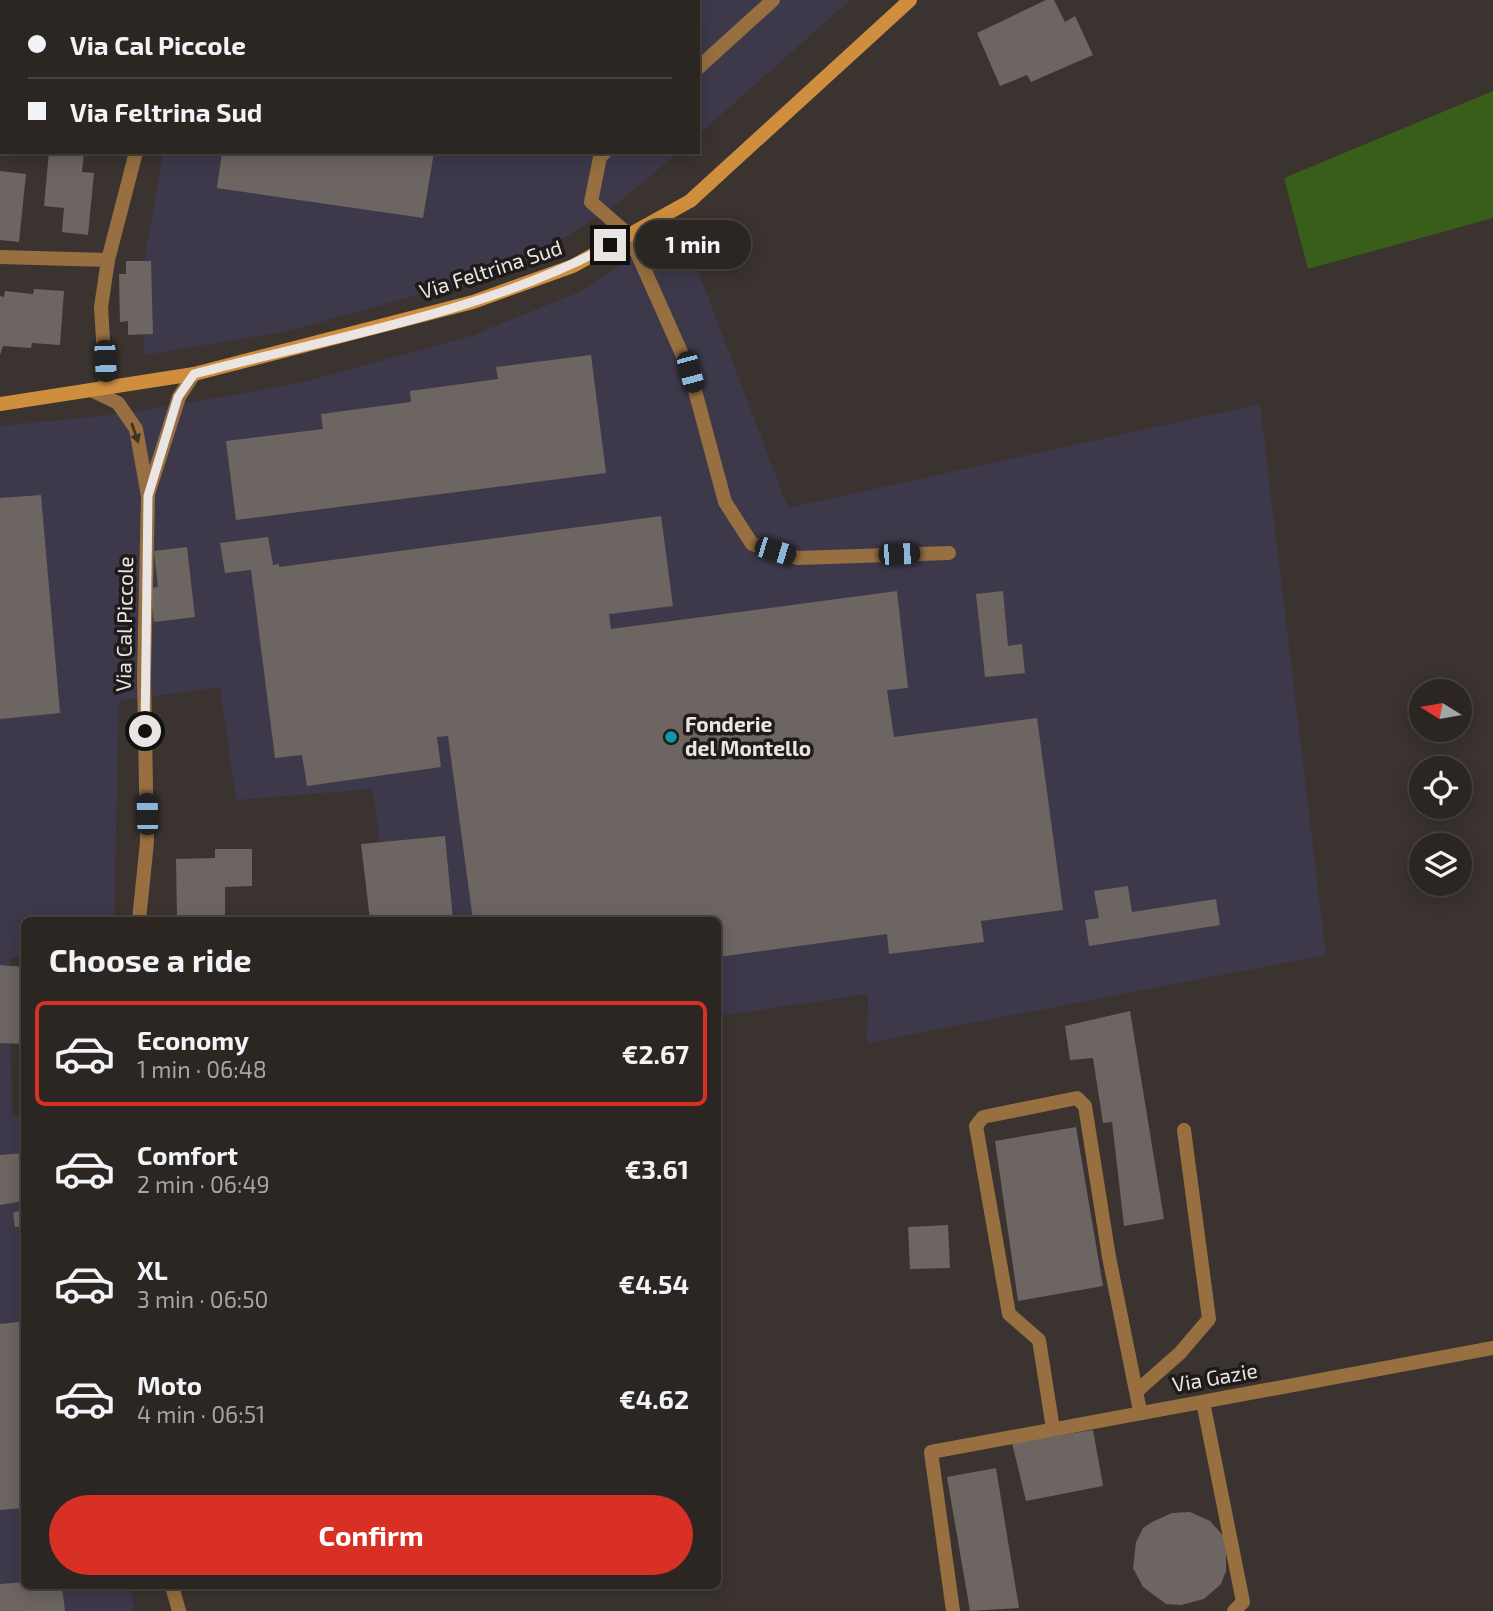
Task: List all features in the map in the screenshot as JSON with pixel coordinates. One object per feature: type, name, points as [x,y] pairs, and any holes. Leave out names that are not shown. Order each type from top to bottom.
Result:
[{"type":"main road","name":"Via Feltrina Sud","points":[[0,404],[194,374],[473,302],[573,266],[690,201],[910,0]]},
{"type":"street","points":[[700,66],[773,0]]},
{"type":"street","points":[[106,388],[101,307],[108,260],[135,154]]},
{"type":"street","points":[[603,154],[600,157],[591,202],[629,235],[690,372],[725,502],[751,544],[797,558],[949,552]]},
{"type":"street","points":[[0,257],[108,260]]},
{"type":"street","name":"Via Cal Piccole","points":[[148,496],[178,397],[194,374]]},
{"type":"street","name":"Via Cal Piccole","points":[[91,390],[118,403],[136,429],[148,496],[144,676],[148,842],[139,917]]},
{"type":"street","points":[[1053,1429],[1039,1340],[1009,1314],[976,1126],[983,1117],[1077,1098],[1085,1106],[1109,1257],[1131,1374],[1138,1390],[1140,1411]]},
{"type":"street","points":[[1138,1390],[1180,1353],[1209,1319],[1184,1130]]},
{"type":"street","name":"Via Gazie","points":[[953,1611],[931,1452],[1140,1411],[1203,1402],[1493,1348]]},
{"type":"street","points":[[1203,1402],[1243,1602],[1234,1611]]},
{"type":"street","points":[[173,1589],[179,1611]]},
{"type":"shaded area","points":[[700,0],[850,0],[700,133]]},
{"type":"shaded area","points":[[163,154],[677,154],[618,203],[554,244],[453,285],[288,331],[144,355],[143,268]]},
{"type":"shaded area","points":[[680,223],[788,508],[1260,404],[1326,955],[867,1043],[868,994],[721,1016],[721,917],[392,917],[372,789],[236,800],[220,687],[119,701],[114,917],[21,917],[21,956],[10,959],[12,1115],[21,1117],[21,1589],[131,1589],[134,1611],[0,1611],[0,426],[129,413],[300,383],[471,336],[579,292],[650,247]]},
{"type":"green space","points":[[1493,91],[1493,218],[1308,269],[1284,178]]},
{"type":"building","points":[[1046,0],[1054,0],[1065,22],[1075,16],[1093,55],[1031,82],[1027,75],[1000,86],[977,33]]},
{"type":"building","points":[[49,154],[84,154],[82,172],[94,173],[88,235],[62,232],[64,208],[44,206]]},
{"type":"building","points":[[222,154],[434,154],[423,218],[217,188]]},
{"type":"building","points":[[0,171],[26,174],[19,242],[0,240]]},
{"type":"building","points":[[126,261],[151,261],[153,334],[128,335],[128,321],[120,322],[119,274],[126,274]]},
{"type":"building","points":[[34,289],[64,291],[60,345],[32,343],[31,348],[3,346],[0,355],[0,296],[4,297],[5,291],[33,294]]},
{"type":"building","points":[[591,355],[606,473],[236,520],[226,441],[323,429],[321,414],[411,402],[410,391],[498,379],[496,367]]},
{"type":"building","points":[[41,495],[60,713],[0,719],[0,498]]},
{"type":"building","name":"Fonderie del Montello","points":[[661,516],[673,606],[609,614],[611,629],[897,591],[908,688],[887,690],[894,737],[1037,718],[1063,910],[981,921],[984,942],[889,954],[887,934],[721,957],[721,917],[473,917],[448,736],[437,737],[441,767],[307,786],[302,755],[275,758],[251,570],[225,573],[220,543],[268,537],[273,565],[279,564],[279,567]]},
{"type":"building","points":[[187,547],[195,617],[154,622],[150,588],[158,587],[154,551]]},
{"type":"building","points":[[1003,591],[1008,646],[1022,644],[1025,673],[985,677],[976,594]]},
{"type":"building","points":[[445,836],[453,917],[370,917],[361,844]]},
{"type":"building","points":[[215,849],[252,849],[252,886],[225,887],[225,917],[177,917],[176,859],[215,858]]},
{"type":"building","points":[[1128,886],[1132,912],[1216,899],[1220,925],[1089,946],[1085,920],[1099,918],[1094,891]]},
{"type":"building","points":[[0,965],[21,967],[21,1044],[0,1043]]},
{"type":"building","points":[[1130,1011],[1164,1219],[1124,1226],[1112,1122],[1103,1123],[1093,1058],[1070,1060],[1065,1026]]},
{"type":"building","points":[[1076,1127],[1103,1286],[1018,1301],[995,1141]]},
{"type":"building","points":[[21,1153],[21,1202],[0,1205],[0,1155]]},
{"type":"building","points":[[21,1210],[21,1227],[15,1227],[13,1213]]},
{"type":"building","points":[[948,1225],[950,1268],[910,1269],[908,1227]]},
{"type":"building","points":[[19,1322],[21,1508],[0,1510],[0,1324]]},
{"type":"building","points":[[1093,1430],[1103,1486],[1026,1501],[1012,1443]]},
{"type":"building","points":[[996,1468],[1019,1608],[970,1611],[947,1477]]},
{"type":"building","points":[[1190,1512],[1210,1521],[1226,1539],[1226,1571],[1221,1584],[1204,1599],[1181,1605],[1166,1604],[1143,1587],[1133,1568],[1136,1542],[1143,1528],[1152,1522],[1172,1513]]},
{"type":"building","points":[[21,1582],[21,1589],[62,1589],[65,1611],[0,1611],[0,1584]]},
{"type":"place","name":"Fonderie del Montello","points":[[671,737]]},
{"type":"route","points":[[145,731],[148,496],[178,397],[194,374],[473,302],[573,266],[610,245]]}]
